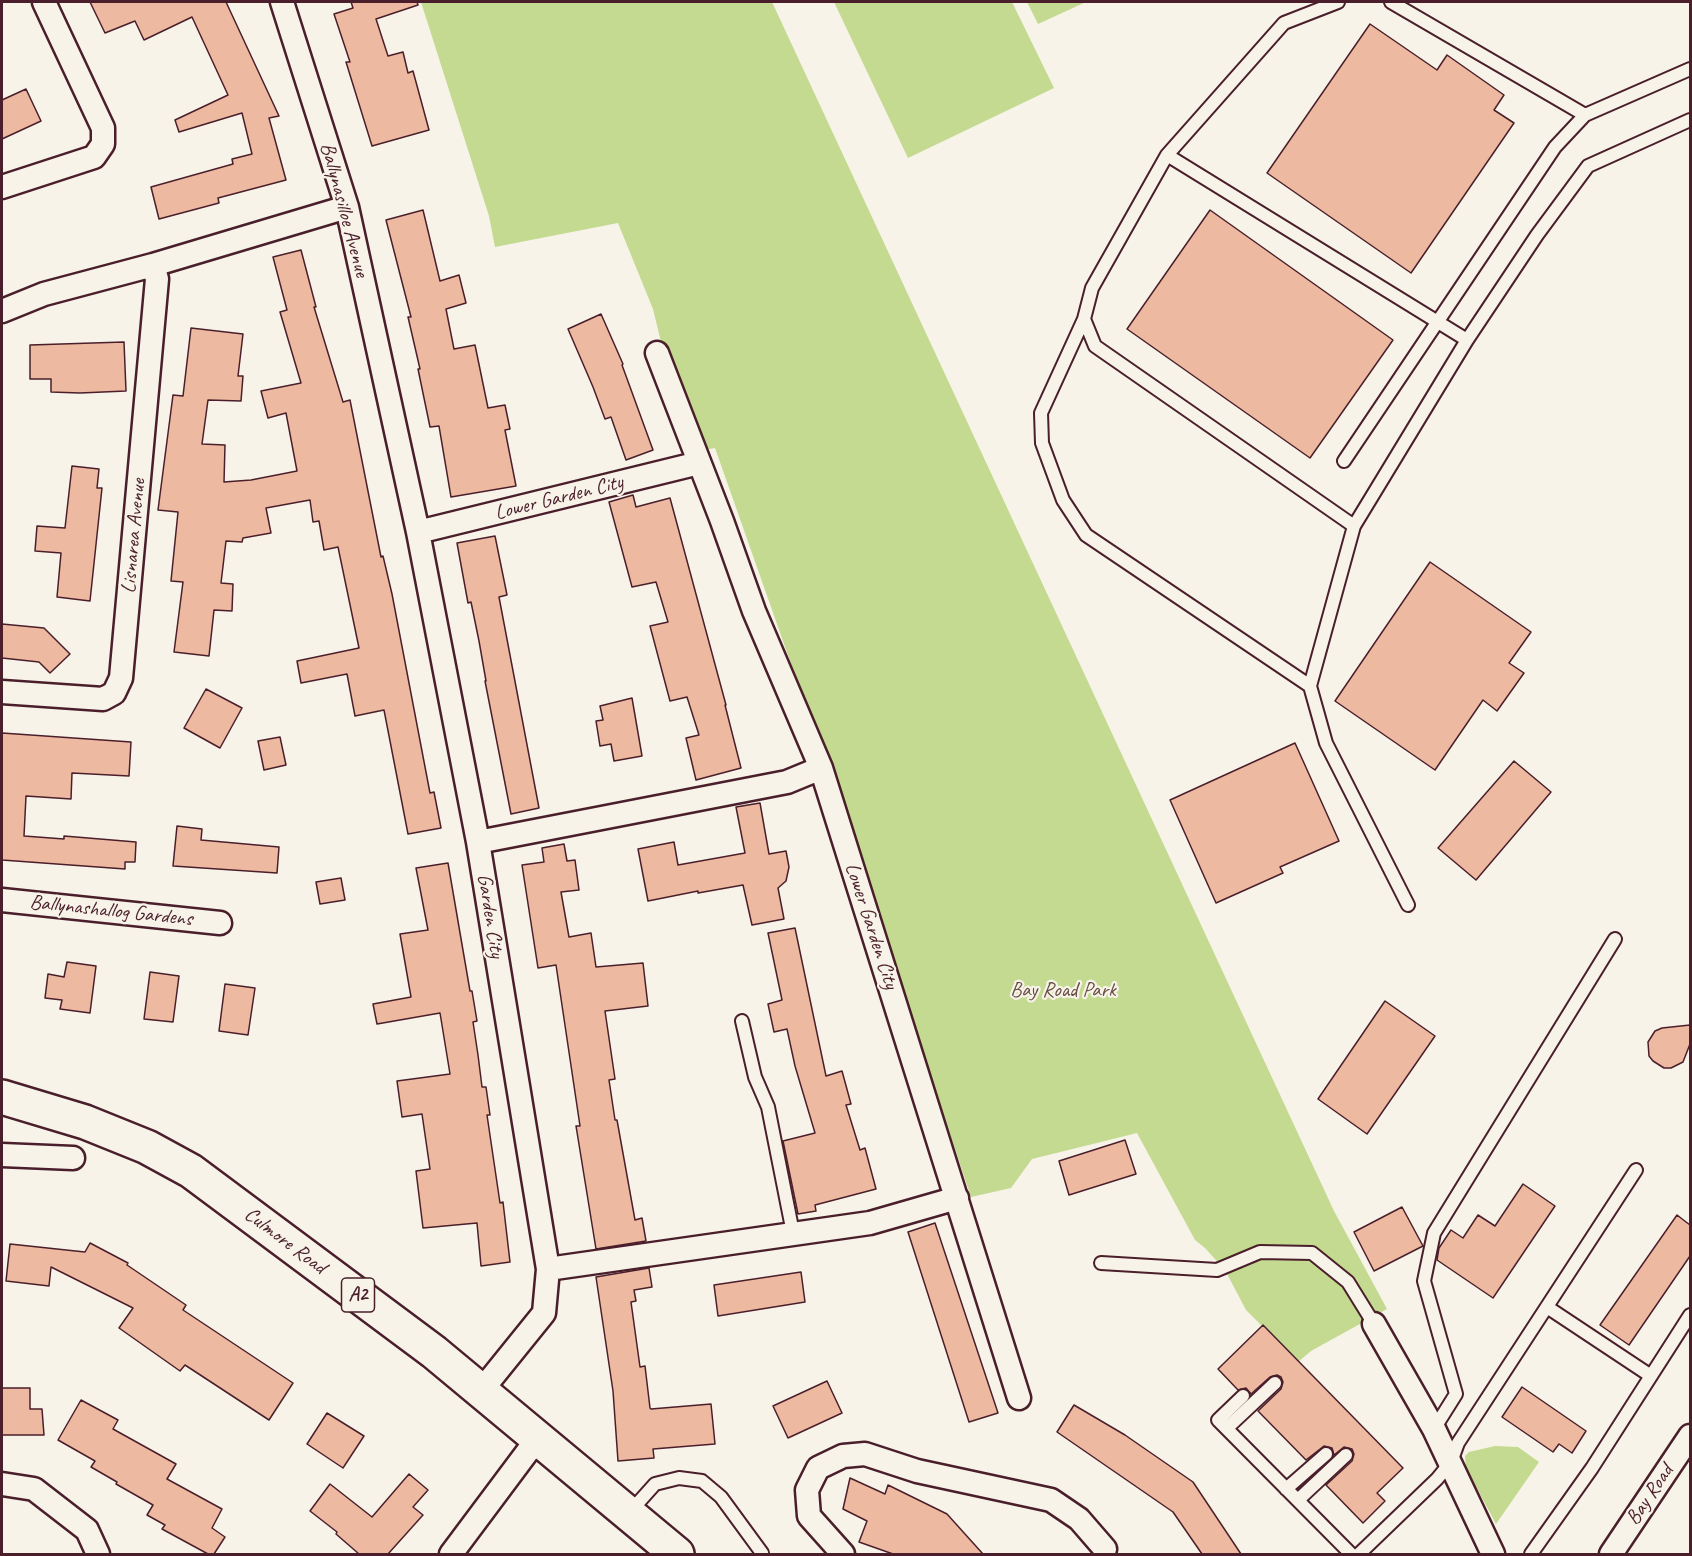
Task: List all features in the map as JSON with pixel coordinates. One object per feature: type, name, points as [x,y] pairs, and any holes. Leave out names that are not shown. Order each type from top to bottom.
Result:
[{"type":"highway","name":"Culmore Road","points":[[2,1097],[85,1122],[147,1147],[191,1171],[415,1338],[677,1554]]},
{"type":"street","points":[[2,187],[94,157],[103,144],[103,128],[44,2]]},
{"type":"street","name":"Ballynasilloe Avenue","points":[[282,2],[347,207],[394,423]]},
{"type":"street","points":[[2,311],[44,294],[153,265],[347,207]]},
{"type":"street","name":"Lisnarea Avenue","points":[[2,692],[103,699],[114,693],[121,678],[157,279],[153,265]]},
{"type":"street","name":"Lower Garden City","points":[[657,352],[754,611],[821,768],[1019,1398]]},
{"type":"street","name":"Garden City","points":[[394,423],[418,532],[477,842],[548,1269],[544,1313],[481,1391]]},
{"type":"street","name":"Lower Garden City","points":[[418,532],[699,462]]},
{"type":"street","points":[[477,842],[787,782],[821,768]]},
{"type":"street","name":"Ballynashallog Gardens","points":[[2,900],[219,924]]},
{"type":"street","points":[[2,1155],[73,1158]]},
{"type":"street","points":[[548,1269],[870,1223],[957,1198]]},
{"type":"street","points":[[1374,1324],[1434,1429],[1493,1554]]},
{"type":"street","name":"Bay Road","points":[[1611,1554],[1690,1436]]},
{"type":"street","points":[[451,1554],[537,1439]]},
{"type":"street","points":[[843,1554],[809,1516],[807,1490],[818,1468],[843,1456],[865,1454],[917,1471],[1051,1500],[1078,1519],[1105,1549]]},
{"type":"street","points":[[2,1484],[34,1489],[87,1530],[98,1554]]},
{"type":"lane","points":[[1310,686],[1086,535],[1063,500],[1042,443],[1041,413],[1084,320],[1092,288],[1167,155],[1284,23],[1338,2]]},
{"type":"lane","points":[[1391,2],[1585,115]]},
{"type":"lane","points":[[1344,461],[1555,147],[1585,115],[1690,69]]},
{"type":"lane","points":[[1408,905],[1326,743],[1310,686],[1354,526],[1467,340],[1537,235],[1588,166],[1690,120]]},
{"type":"lane","points":[[1167,155],[1467,340]]},
{"type":"lane","points":[[1084,320],[1095,346],[1354,526]]},
{"type":"lane","points":[[1434,1429],[1456,1394],[1424,1281],[1434,1233],[1615,939]]},
{"type":"lane","points":[[742,1021],[755,1077],[768,1107],[793,1233]]},
{"type":"lane","points":[[1359,1554],[1437,1479],[1451,1462],[1458,1443],[1636,1170]]},
{"type":"lane","points":[[1101,1263],[1217,1270],[1260,1252],[1312,1253],[1348,1282],[1374,1324]]},
{"type":"lane","points":[[1547,1307],[1651,1376]]},
{"type":"lane","points":[[1531,1554],[1592,1468],[1690,1315]]},
{"type":"lane","points":[[1222,1424],[1275,1383]]},
{"type":"lane","points":[[1222,1424],[1243,1396]]},
{"type":"lane","points":[[1222,1424],[1351,1554]]},
{"type":"lane","points":[[1286,1489],[1326,1454]]},
{"type":"lane","points":[[1298,1500],[1346,1455]]},
{"type":"lane","points":[[628,1514],[655,1484],[679,1478],[702,1481],[722,1497],[761,1554]]},
{"type":"green space","name":"Bay Road Park","points":[[421,2],[772,2],[1334,1211],[1387,1309],[1311,1351],[1298,1362],[1246,1310],[1225,1270],[1195,1240],[1137,1133],[1032,1159],[1011,1188],[971,1197],[827,766],[715,448],[688,453],[653,309],[618,223],[495,247],[489,216]]},
{"type":"green space","points":[[834,2],[1012,2],[1054,88],[908,158]]},
{"type":"green space","points":[[1027,2],[1086,2],[1038,24]]},
{"type":"green space","points":[[1495,1446],[1518,1447],[1539,1462],[1496,1524],[1466,1468],[1465,1456],[1469,1452]]},
{"type":"building","points":[[90,2],[226,2],[279,116],[269,118],[286,180],[218,198],[219,203],[159,219],[151,187],[233,164],[232,159],[252,154],[242,113],[179,132],[175,120],[228,95],[192,17],[144,40],[135,21],[105,33]]},
{"type":"building","points":[[351,2],[417,2],[418,5],[376,19],[388,56],[403,52],[408,73],[413,71],[429,130],[372,146],[346,62],[350,62],[334,14],[353,8]]},
{"type":"building","points":[[1370,24],[1437,70],[1447,55],[1504,95],[1494,110],[1514,123],[1411,273],[1267,173]]},
{"type":"building","points":[[26,89],[41,121],[2,139],[2,100]]},
{"type":"building","points":[[423,210],[440,281],[459,275],[466,303],[446,309],[454,349],[475,345],[488,408],[505,405],[510,429],[505,430],[516,486],[451,497],[439,426],[430,427],[408,317],[411,317],[386,220]]},
{"type":"building","points":[[1210,210],[1393,340],[1310,458],[1127,329]]},
{"type":"building","points":[[301,250],[316,307],[314,307],[343,402],[350,400],[381,557],[383,556],[392,594],[430,793],[434,792],[441,828],[408,834],[384,710],[355,716],[347,674],[301,683],[297,661],[359,648],[338,547],[324,550],[319,521],[313,522],[310,500],[266,508],[271,533],[243,538],[242,542],[226,541],[221,583],[233,584],[232,611],[214,610],[209,656],[174,652],[183,582],[171,581],[178,512],[158,510],[173,395],[183,396],[191,328],[243,334],[238,376],[243,376],[241,401],[208,400],[202,444],[225,445],[224,482],[251,480],[297,471],[286,413],[268,418],[261,391],[301,383],[280,312],[287,310],[273,257]]},
{"type":"building","points":[[601,314],[623,364],[653,450],[626,460],[611,417],[605,419],[568,329]]},
{"type":"building","points":[[124,342],[126,391],[51,392],[51,379],[30,379],[30,345]]},
{"type":"building","points":[[72,466],[99,469],[97,488],[102,488],[90,601],[57,597],[61,553],[35,551],[37,526],[65,528]]},
{"type":"building","points":[[633,495],[636,507],[670,498],[741,768],[696,780],[686,738],[699,735],[687,697],[670,701],[650,626],[668,622],[656,582],[632,587],[609,502]]},
{"type":"building","points":[[495,536],[507,595],[499,597],[539,808],[511,814],[479,641],[471,602],[468,603],[457,543]]},
{"type":"building","points":[[1430,562],[1531,632],[1509,663],[1524,673],[1497,711],[1483,700],[1435,770],[1335,701]]},
{"type":"building","points":[[2,624],[44,628],[70,654],[50,673],[39,662],[2,658]]},
{"type":"building","points":[[206,689],[242,708],[220,748],[184,728]]},
{"type":"building","points":[[632,698],[642,756],[614,761],[611,744],[600,746],[596,721],[603,720],[600,706]]},
{"type":"building","points":[[2,733],[131,742],[129,776],[72,773],[71,799],[26,796],[24,836],[64,839],[64,836],[136,842],[135,862],[125,862],[125,869],[2,860]]},
{"type":"building","points":[[280,737],[286,765],[264,770],[258,741]]},
{"type":"building","points":[[1295,743],[1339,841],[1280,867],[1283,873],[1216,903],[1170,800]]},
{"type":"building","points":[[1514,761],[1551,792],[1476,880],[1438,848]]},
{"type":"building","points":[[760,803],[769,854],[786,851],[789,867],[786,881],[778,888],[784,919],[752,925],[743,885],[648,901],[638,849],[674,842],[678,865],[745,853],[736,807]]},
{"type":"building","points":[[177,826],[202,829],[201,840],[279,847],[277,873],[173,866]]},
{"type":"building","points":[[564,844],[567,861],[575,860],[579,890],[561,892],[569,937],[591,933],[596,967],[643,963],[648,1006],[605,1011],[615,1079],[609,1080],[615,1120],[617,1120],[635,1220],[642,1218],[646,1241],[596,1249],[576,1126],[580,1126],[556,965],[538,968],[522,865],[544,862],[542,848]]},
{"type":"building","points":[[448,863],[477,1021],[473,1022],[482,1087],[486,1087],[490,1115],[487,1115],[500,1203],[503,1202],[510,1262],[481,1266],[477,1223],[423,1228],[416,1171],[430,1169],[422,1114],[402,1117],[397,1081],[450,1074],[440,1013],[377,1024],[373,1004],[411,997],[400,934],[428,930],[416,868]]},
{"type":"building","points":[[341,878],[345,900],[320,904],[316,882]]},
{"type":"building","points":[[795,928],[826,1076],[842,1071],[851,1104],[846,1105],[860,1150],[865,1148],[876,1189],[815,1205],[816,1211],[798,1214],[783,1141],[815,1133],[795,1066],[787,1029],[774,1032],[768,1004],[782,1000],[768,933]]},
{"type":"building","points":[[67,962],[96,966],[90,1013],[60,1009],[62,1000],[45,998],[48,974],[64,977]]},
{"type":"building","points":[[150,972],[179,976],[173,1022],[144,1019]]},
{"type":"building","points":[[225,984],[255,988],[248,1035],[219,1031]]},
{"type":"building","points":[[1385,1001],[1435,1036],[1367,1134],[1318,1099]]},
{"type":"building","points":[[1690,1025],[1690,1044],[1683,1062],[1671,1068],[1664,1068],[1653,1061],[1649,1056],[1648,1042],[1655,1031]]},
{"type":"building","points":[[1125,1140],[1136,1174],[1069,1195],[1059,1161]]},
{"type":"building","points":[[1523,1184],[1555,1206],[1493,1298],[1437,1260],[1439,1248],[1451,1230],[1463,1238],[1478,1215],[1495,1226]]},
{"type":"building","points":[[1402,1207],[1423,1246],[1374,1271],[1354,1232]]},
{"type":"building","points":[[1677,1215],[1690,1225],[1690,1256],[1629,1345],[1600,1325]]},
{"type":"building","points":[[935,1223],[998,1413],[969,1422],[908,1232]]},
{"type":"building","points":[[90,1243],[128,1263],[127,1265],[186,1305],[183,1310],[293,1383],[269,1420],[185,1365],[180,1371],[119,1328],[133,1308],[51,1267],[49,1286],[6,1281],[10,1244],[85,1252]]},
{"type":"building","points":[[649,1268],[652,1287],[634,1290],[636,1301],[631,1302],[640,1367],[645,1366],[650,1408],[711,1404],[715,1444],[653,1449],[654,1458],[618,1461],[613,1391],[596,1277]]},
{"type":"building","points":[[801,1272],[805,1302],[718,1316],[714,1285]]},
{"type":"building","points":[[1263,1325],[1403,1468],[1377,1493],[1385,1501],[1363,1523],[1326,1485],[1352,1461],[1354,1454],[1352,1449],[1344,1447],[1334,1455],[1332,1448],[1324,1446],[1306,1460],[1258,1411],[1281,1389],[1283,1382],[1281,1377],[1277,1375],[1270,1377],[1251,1394],[1246,1388],[1238,1390],[1218,1369]]},
{"type":"building","points":[[827,1381],[842,1413],[788,1438],[773,1406]]},
{"type":"building","points":[[1522,1387],[1586,1431],[1572,1453],[1559,1444],[1553,1452],[1502,1417]]},
{"type":"building","points":[[2,1388],[30,1388],[30,1409],[42,1409],[44,1435],[2,1435]]},
{"type":"building","points":[[81,1400],[118,1420],[113,1429],[176,1464],[167,1479],[222,1509],[212,1528],[225,1537],[214,1554],[208,1554],[162,1529],[165,1525],[147,1515],[153,1505],[91,1467],[95,1461],[58,1440]]},
{"type":"building","points":[[1074,1405],[1125,1435],[1193,1482],[1241,1554],[1202,1554],[1173,1512],[1057,1432]]},
{"type":"building","points":[[327,1413],[364,1436],[343,1468],[307,1444]]},
{"type":"building","points":[[409,1474],[428,1490],[413,1507],[423,1515],[388,1554],[359,1554],[336,1534],[337,1532],[310,1511],[330,1484],[372,1517]]},
{"type":"building","points":[[850,1478],[885,1494],[888,1485],[947,1514],[983,1554],[893,1554],[859,1542],[867,1521],[843,1509]]}]
